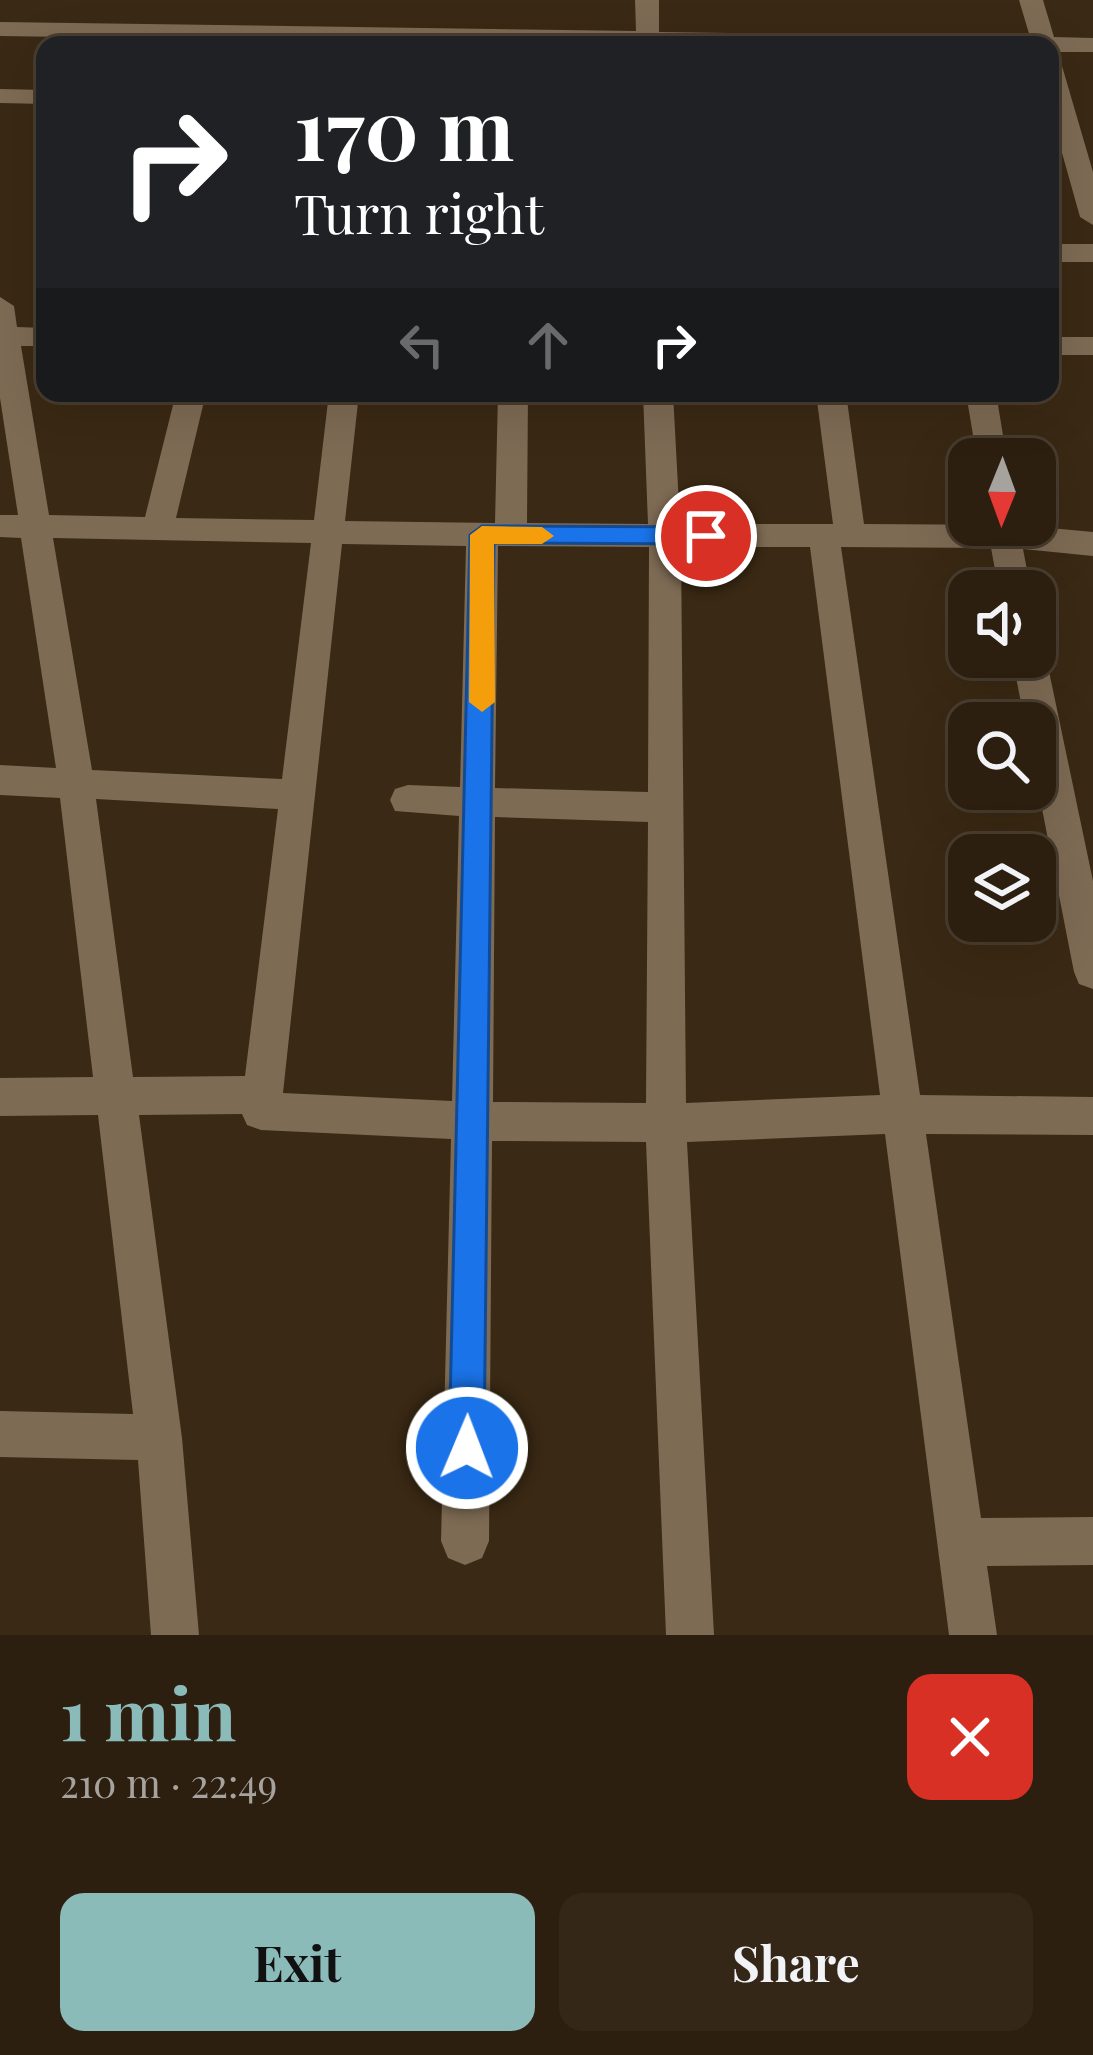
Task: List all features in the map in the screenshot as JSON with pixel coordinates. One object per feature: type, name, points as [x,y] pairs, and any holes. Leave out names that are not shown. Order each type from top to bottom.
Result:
[{"type":"street","points":[[277,36],[284,0]]},
{"type":"street","points":[[647,0],[648,36]]},
{"type":"street","points":[[1031,0],[1041,36]]},
{"type":"street","points":[[0,29],[193,36]]},
{"type":"street","points":[[1059,45],[1093,45]]},
{"type":"street","points":[[0,96],[36,97]]},
{"type":"street","points":[[1059,111],[1093,111]]},
{"type":"street","points":[[1059,115],[1087,176],[1093,217]]},
{"type":"street","points":[[1059,253],[1093,254]]},
{"type":"street","points":[[36,334],[2,321],[17,527],[76,781],[112,1096],[159,1438],[175,1635]]},
{"type":"street","points":[[1059,346],[1093,346]]},
{"type":"street","points":[[158,528],[188,402]]},
{"type":"street","points":[[343,402],[261,1111],[474,1121],[667,1123],[899,1114],[1093,1116]]},
{"type":"street","points":[[465,1541],[481,802],[497,535],[512,402]]},
{"type":"street","points":[[659,402],[667,536],[663,807],[667,1123],[690,1635]]},
{"type":"street","points":[[831,402],[837,536],[899,1114],[973,1635]]},
{"type":"street","points":[[982,402],[988,438]]},
{"type":"street","points":[[17,527],[667,536],[948,532]]},
{"type":"street","points":[[1056,538],[1093,544]]},
{"type":"street","points":[[1033,678],[1093,972]]},
{"type":"street","points":[[0,780],[299,795]]},
{"type":"street","points":[[408,800],[663,807]]},
{"type":"street","points":[[0,1097],[262,1095]]},
{"type":"street","points":[[0,1434],[159,1438]]},
{"type":"street","points":[[961,1542],[1093,1541]]},
{"type":"slow traffic","points":[[482,702],[482,535],[542,536]]},
{"type":"route","points":[[467,1448],[482,535],[706,536]]}]
